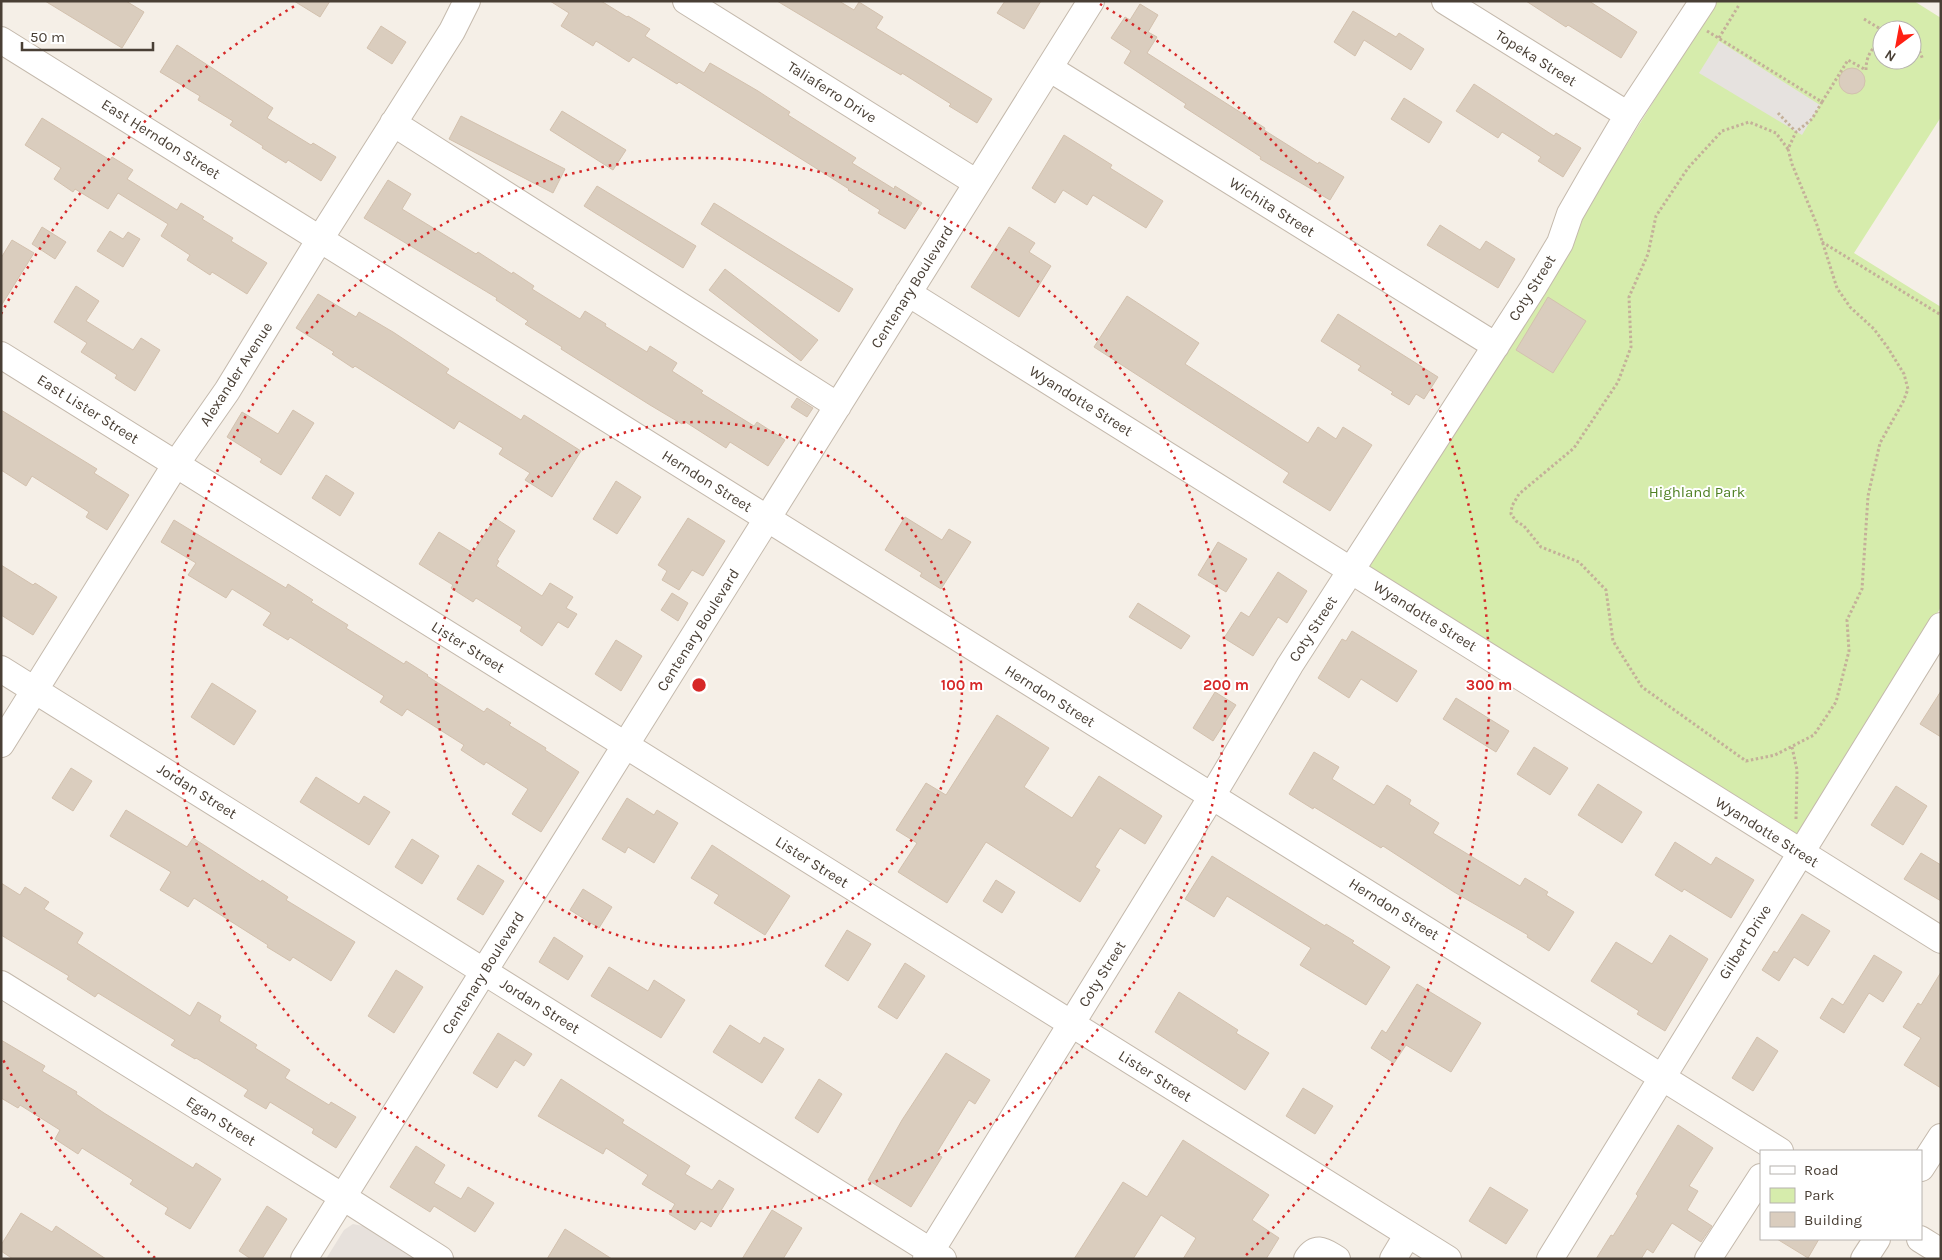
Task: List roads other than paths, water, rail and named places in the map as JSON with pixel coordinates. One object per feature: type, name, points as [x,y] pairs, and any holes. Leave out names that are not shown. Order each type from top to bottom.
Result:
[{"type":"street","name":"Taliaferro Drive","points":[[686,1],[977,183]]},
{"type":"street","name":"Centenary Boulevard","points":[[304,1259],[768,520],[1090,1]]},
{"type":"street","name":"Topeka Street","points":[[1445,1],[1628,115]]},
{"type":"street","name":"Alexander Avenue","points":[[1,744],[176,464],[227,391],[320,239],[452,31],[459,4]]},
{"type":"street","name":"Coty Street","points":[[933,1256],[1071,1024],[1212,796],[1290,664],[1496,346],[1560,243],[1570,214],[1628,115],[1696,12]]},
{"type":"street","name":"East Herndon Street","points":[[1,40],[320,239]]},
{"type":"street","name":"Wichita Street","points":[[1049,68],[1496,346]]},
{"type":"street","points":[[393,123],[838,406]]},
{"type":"street","name":"Herndon Street","points":[[320,239],[1662,1077],[1775,1150]]},
{"type":"street","name":"Wyandotte Street","points":[[908,293],[1941,940]]},
{"type":"street","name":"East Lister Street","points":[[1,355],[176,464]]},
{"type":"street","name":"Lister Street","points":[[176,464],[1448,1259]]},
{"type":"street","name":"Gilbert Drive","points":[[1550,1259],[1941,627]]},
{"type":"street","name":"Jordan Street","points":[[1,669],[484,971],[933,1256]]},
{"type":"street","name":"Egan Street","points":[[1,984],[343,1196],[440,1259]]},
{"type":"street","points":[[1922,1166],[1941,1136]]},
{"type":"street","points":[[1708,1259],[1760,1179]]},
{"type":"street","points":[[1393,1259],[1408,1234]]},
{"type":"street","points":[[1864,1259],[1876,1240]]},
{"type":"street","points":[[1922,1240],[1941,1252]]},
{"type":"street","points":[[1308,1259],[1311,1252],[1317,1249],[1337,1259]]},
{"type":"park label","name":"Highland Park","points":[[1697,492]]}]
